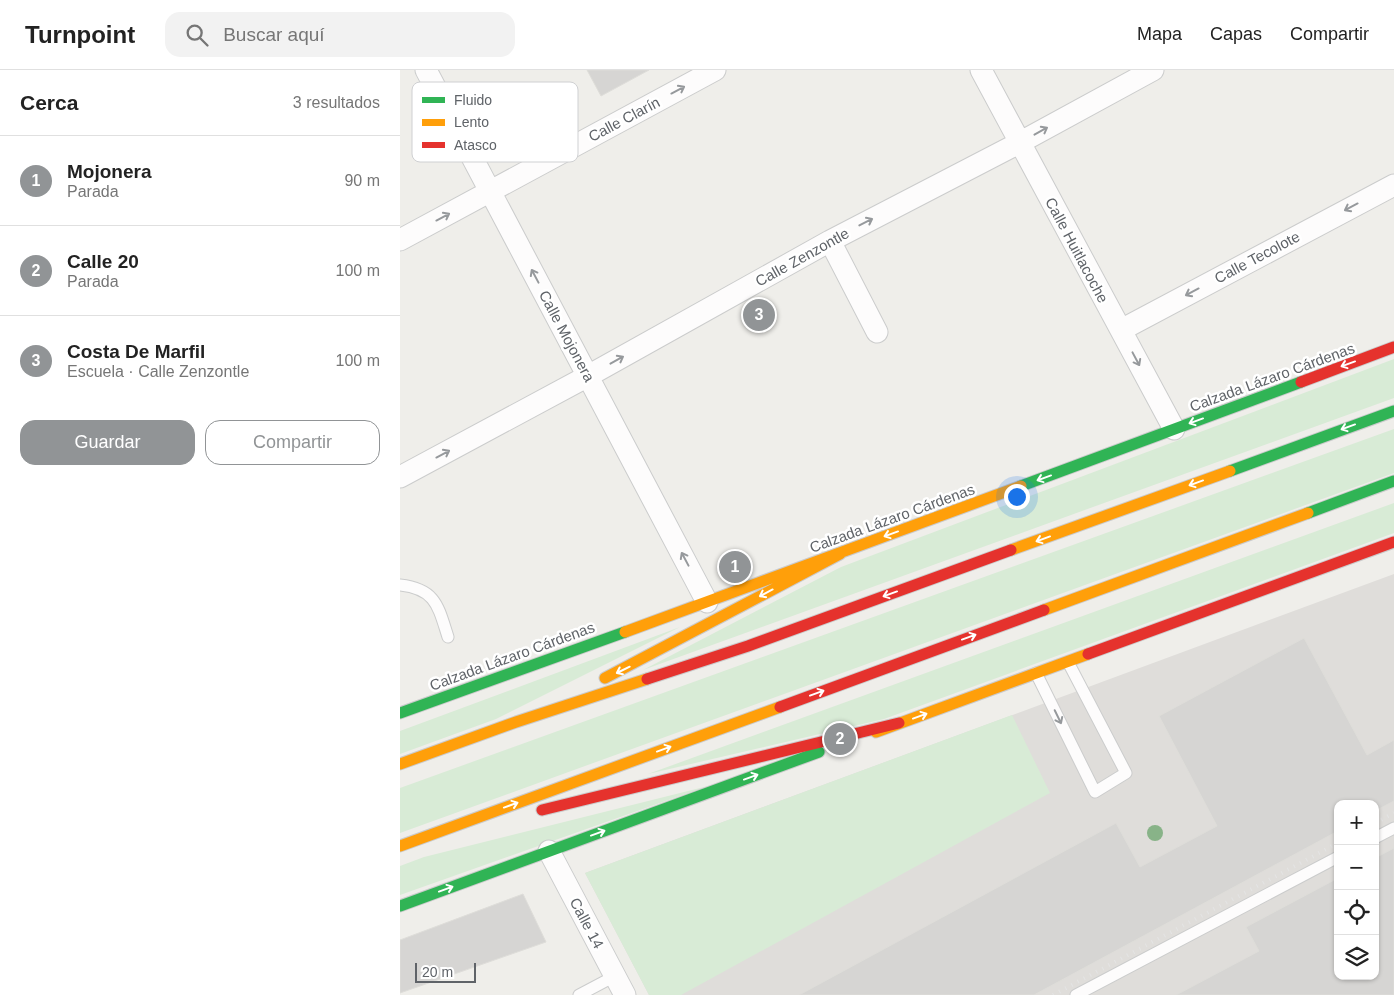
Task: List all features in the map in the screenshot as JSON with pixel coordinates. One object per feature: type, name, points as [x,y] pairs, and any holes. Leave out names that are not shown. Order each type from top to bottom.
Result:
[{"type":"main road","name":"Calzada Lázaro Cárdenas","points":[[402,710],[840,554],[1394,347]]},
{"type":"main road","points":[[400,764],[516,722],[748,646],[1394,410]]},
{"type":"main road","points":[[400,846],[1394,481]]},
{"type":"main road","points":[[400,906],[1394,542]]},
{"type":"main road","points":[[516,722],[631,666],[840,554]]},
{"type":"main road","points":[[414,841],[899,723]]},
{"type":"street","name":"Calle Mojonera","points":[[426,70],[432,82]]},
{"type":"street","name":"Calle Clarín","points":[[578,144],[715,70]]},
{"type":"street","name":"Calle Huitlacoche","points":[[981,70],[1174,429]]},
{"type":"street","name":"Calle Zenzontle","points":[[400,477],[588,376],[830,241],[1019,143],[1153,70]]},
{"type":"street","name":"Calle Mojonera","points":[[474,162],[707,602]]},
{"type":"street","name":"Calle Clarín","points":[[400,240],[545,162]]},
{"type":"street","name":"Calle Tecolote","points":[[1121,330],[1394,184]]},
{"type":"street","points":[[830,241],[877,332]]},
{"type":"street","name":"Calle 14","points":[[549,851],[625,995]]},
{"type":"lane","points":[[400,585],[416,586],[430,595],[437,604],[448,637]]},
{"type":"lane","points":[[1036,673],[1095,792],[1126,773],[1068,661]]},
{"type":"lane","points":[[1379,836],[1394,828]]},
{"type":"lane","points":[[1076,995],[1334,859]]},
{"type":"lane","points":[[579,995],[614,976]]},
{"type":"shaded area","points":[[1394,574],[1394,995],[649,995],[585,873]]},
{"type":"green space","points":[[1394,359],[1394,398],[643,670],[841,567]]},
{"type":"green space","points":[[1394,429],[1394,473],[400,833],[400,788]]},
{"type":"green space","points":[[1394,503],[1394,533],[884,719],[648,774]]},
{"type":"green space","points":[[680,627],[496,719],[400,754],[400,731]]},
{"type":"green space","points":[[1012,715],[1050,793],[681,995],[649,995],[585,873]]},
{"type":"green space","points":[[708,786],[400,895],[400,866],[424,857]]},
{"type":"building","points":[[587,70],[649,70],[601,96]]},
{"type":"building","points":[[1304,638],[1367,755],[1394,740],[1394,801],[1379,809],[1379,800],[1334,800],[1334,833],[1034,995],[799,995],[1116,823],[1140,867],[1217,826],[1159,716]]},
{"type":"building","points":[[1394,848],[1394,995],[1176,995],[1259,951],[1246,927],[1334,880],[1334,980],[1379,980],[1379,856]]},
{"type":"building","points":[[523,894],[546,942],[400,993],[400,940]]},
{"type":"railway","points":[[1379,821],[1394,813]]},
{"type":"railway","points":[[1053,995],[1334,845]]},
{"type":"traffic: fast","points":[[1021,486],[1301,382]]},
{"type":"traffic: fast","points":[[1230,471],[1394,411]]},
{"type":"traffic: fast","points":[[1308,513],[1394,481]]},
{"type":"traffic: fast","points":[[400,713],[625,632]]},
{"type":"traffic: fast","points":[[400,906],[819,752]]},
{"type":"traffic: slow","points":[[1011,550],[1230,471]]},
{"type":"traffic: slow","points":[[625,632],[1021,486]]},
{"type":"traffic: slow","points":[[1044,610],[1308,513]]},
{"type":"traffic: slow","points":[[605,678],[840,554]]},
{"type":"traffic: slow","points":[[876,732],[1088,654]]},
{"type":"traffic: slow","points":[[400,764],[516,722],[647,679]]},
{"type":"traffic: slow","points":[[400,846],[780,707]]},
{"type":"traffic: jam","points":[[1301,382],[1394,347]]},
{"type":"traffic: jam","points":[[1088,654],[1394,542]]},
{"type":"traffic: jam","points":[[647,679],[748,646],[1011,550]]},
{"type":"traffic: jam","points":[[780,707],[1044,610]]},
{"type":"traffic: jam","points":[[542,810],[899,723]]},
{"type":"place","name":"Costa De Marfil","points":[[759,315]]},
{"type":"place","name":"Mojonera","points":[[735,567]]},
{"type":"place","name":"Calle 20","points":[[840,739]]}]
